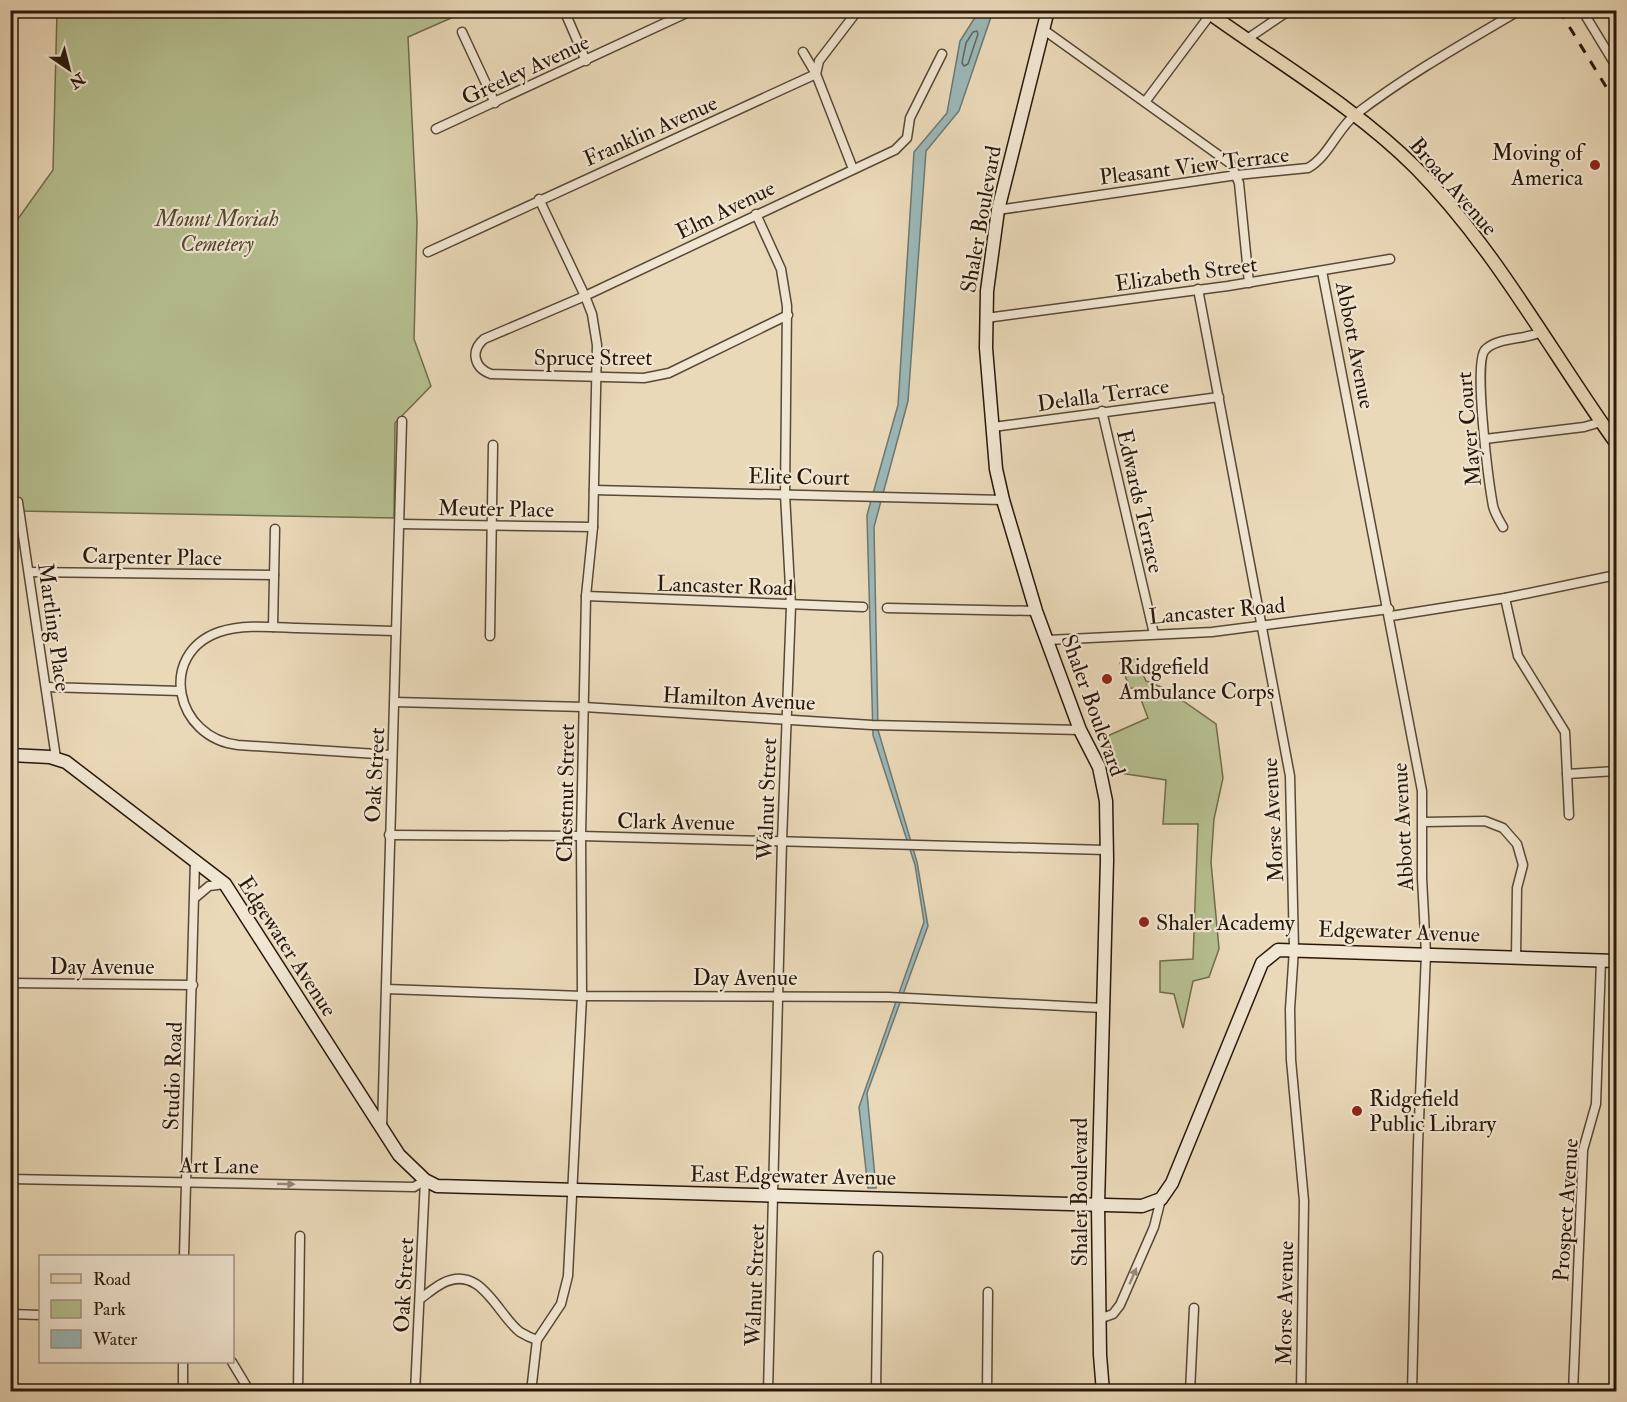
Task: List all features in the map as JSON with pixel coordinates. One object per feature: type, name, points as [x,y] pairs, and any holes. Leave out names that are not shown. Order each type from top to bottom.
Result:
[{"type":"main road","name":"Broad Avenue","points":[[1208,13],[1354,116],[1395,148],[1436,190],[1512,288],[1617,443]]},
{"type":"street","points":[[564,10],[586,61]]},
{"type":"street","name":"Greeley Avenue","points":[[436,129],[586,61],[674,15],[693,10]]},
{"type":"street","points":[[816,74],[819,61],[858,10]]},
{"type":"street","name":"Shaler Boulevard","points":[[1048,10],[998,210],[991,255],[986,348],[996,469],[1003,500],[1036,611],[1080,730],[1099,767],[1106,801],[1098,1205],[1099,1319],[1103,1392]]},
{"type":"street","points":[[1247,39],[1290,10]]},
{"type":"street","name":"Pleasant View Terrace","points":[[998,210],[1238,175],[1308,168],[1317,163],[1354,116],[1403,80],[1520,10]]},
{"type":"street","points":[[1582,10],[1617,66]]},
{"type":"street","points":[[1145,102],[1208,13]]},
{"type":"street","points":[[1044,30],[1231,164],[1238,175],[1249,283]]},
{"type":"street","points":[[462,32],[495,103]]},
{"type":"street","points":[[803,52],[816,74],[853,169]]},
{"type":"street","name":"Elm Avenue","points":[[476,350],[484,339],[585,296],[902,145],[910,131],[910,118],[942,54]]},
{"type":"street","name":"Franklin Avenue","points":[[428,252],[539,199],[816,74]]},
{"type":"street","name":"Chestnut Street","points":[[531,1392],[537,1340],[554,1316],[565,1291],[582,996],[581,836],[586,597],[593,527],[597,377],[597,345],[592,314],[539,199]]},
{"type":"street","name":"Walnut Street","points":[[756,214],[781,269],[788,315],[785,494],[791,606],[782,841],[768,1392]]},
{"type":"street","name":"Elizabeth Street","points":[[986,318],[1249,283],[1390,259]]},
{"type":"street","name":"Abbott Avenue","points":[[1322,271],[1418,760],[1424,822],[1422,878],[1426,954],[1418,1144],[1412,1392]]},
{"type":"street","name":"Morse Avenue","points":[[1198,290],[1290,776],[1294,949],[1290,1009],[1291,1060],[1304,1201],[1300,1392]]},
{"type":"street","name":"Spruce Street","points":[[476,350],[476,363],[491,374],[644,378],[669,373],[788,315]]},
{"type":"street","name":"Mayer Court","points":[[1503,527],[1493,506],[1485,439],[1481,355],[1493,345],[1541,332]]},
{"type":"street","name":"Delalla Terrace","points":[[993,427],[1219,396]]},
{"type":"street","name":"Edwards Terrace","points":[[1102,411],[1154,634]]},
{"type":"street","name":"Oak Street","points":[[381,1130],[387,990],[389,835],[395,702],[394,631],[400,524],[402,421]]},
{"type":"street","points":[[1485,439],[1584,427],[1601,422]]},
{"type":"street","points":[[490,636],[493,445]]},
{"type":"street","name":"Elite Court","points":[[594,490],[1003,500]]},
{"type":"street","name":"Martling Place","points":[[18,502],[56,758]]},
{"type":"street","name":"Meuter Place","points":[[400,524],[593,527]]},
{"type":"street","points":[[273,627],[275,529]]},
{"type":"street","name":"Carpenter Place","points":[[29,572],[274,575]]},
{"type":"street","name":"Lancaster Road","points":[[1048,640],[1212,632],[1390,613],[1506,598],[1617,575]]},
{"type":"street","name":"Lancaster Road","points":[[586,597],[863,607]]},
{"type":"street","points":[[1506,598],[1516,651],[1564,732],[1569,815]]},
{"type":"street","points":[[887,608],[1036,611]]},
{"type":"street","points":[[392,755],[238,745],[219,741],[199,728],[191,719],[180,691],[191,653],[208,637],[238,628],[394,631]]},
{"type":"street","points":[[46,687],[180,691]]},
{"type":"street","name":"Hamilton Avenue","points":[[395,702],[584,707],[875,725],[1080,730]]},
{"type":"street","name":"Edgewater Avenue","points":[[10,755],[56,758],[75,768],[225,884],[381,1130],[399,1155],[425,1180]]},
{"type":"street","points":[[1567,774],[1617,771]]},
{"type":"street","points":[[1424,822],[1485,821],[1503,828],[1517,844],[1522,865],[1517,888],[1516,957]]},
{"type":"street","name":"Clark Avenue","points":[[389,835],[581,836],[1106,850]]},
{"type":"street","name":"Studio Road","points":[[184,1255],[196,897],[195,859]]},
{"type":"street","points":[[196,897],[209,886],[225,884]]},
{"type":"street","name":"Edgewater Avenue","points":[[1161,1199],[1172,1183],[1262,963],[1278,950],[1617,961]]},
{"type":"street","name":"Prospect Avenue","points":[[1573,1392],[1583,1150],[1596,1104],[1601,960]]},
{"type":"street","name":"Day Avenue","points":[[10,983],[193,985]]},
{"type":"street","name":"Day Avenue","points":[[387,990],[582,996],[888,997],[1103,1008]]},
{"type":"street","name":"Art Lane","points":[[10,1179],[414,1187],[425,1180]]},
{"type":"street","name":"Oak Street","points":[[415,1392],[425,1180]]},
{"type":"street","name":"East Edgewater Avenue","points":[[425,1180],[437,1186],[774,1197],[909,1198],[1142,1206],[1161,1199]]},
{"type":"street","points":[[1099,1319],[1113,1314],[1120,1305],[1154,1227],[1161,1199]]},
{"type":"street","points":[[298,1392],[300,1236]]},
{"type":"street","points":[[876,1392],[878,1256]]},
{"type":"street","points":[[420,1299],[442,1283],[451,1280],[468,1280],[483,1289],[519,1332],[537,1340]]},
{"type":"street","points":[[987,1392],[988,1292]]},
{"type":"street","points":[[1190,1392],[1194,1308]]},
{"type":"street","points":[[10,1314],[39,1315]]},
{"type":"street","points":[[183,1363],[183,1392]]},
{"type":"street","points":[[233,1363],[250,1392]]},
{"type":"green space","name":"Mount Moriah Cemetery","points":[[57,11],[467,11],[408,37],[417,222],[414,339],[431,386],[395,423],[394,518],[19,511],[10,463],[10,230],[53,170]]},
{"type":"green space","points":[[1136,659],[1146,681],[1166,689],[1216,724],[1223,778],[1214,819],[1211,862],[1219,949],[1209,977],[1193,981],[1183,1028],[1174,994],[1160,992],[1160,961],[1193,959],[1198,824],[1163,824],[1166,780],[1113,772],[1103,738],[1148,718],[1137,689],[1130,688],[1120,663]]},
{"type":"water","points":[[979,11],[993,11],[959,111],[926,151],[908,401],[874,527],[878,730],[917,862],[928,926],[867,1093],[876,1188],[868,1188],[859,1107],[924,922],[915,865],[873,735],[867,515],[898,405],[914,152],[947,113],[960,41]]},
{"type":"railway","points":[[1559,10],[1616,103]]},
{"type":"place","name":"Moving of America","points":[[1595,165]]},
{"type":"place","name":"Ridgefield Ambulance Corps","points":[[1107,679]]},
{"type":"place","name":"Shaler Academy","points":[[1144,922]]},
{"type":"place","name":"Ridgefield Public Library","points":[[1357,1111]]}]
